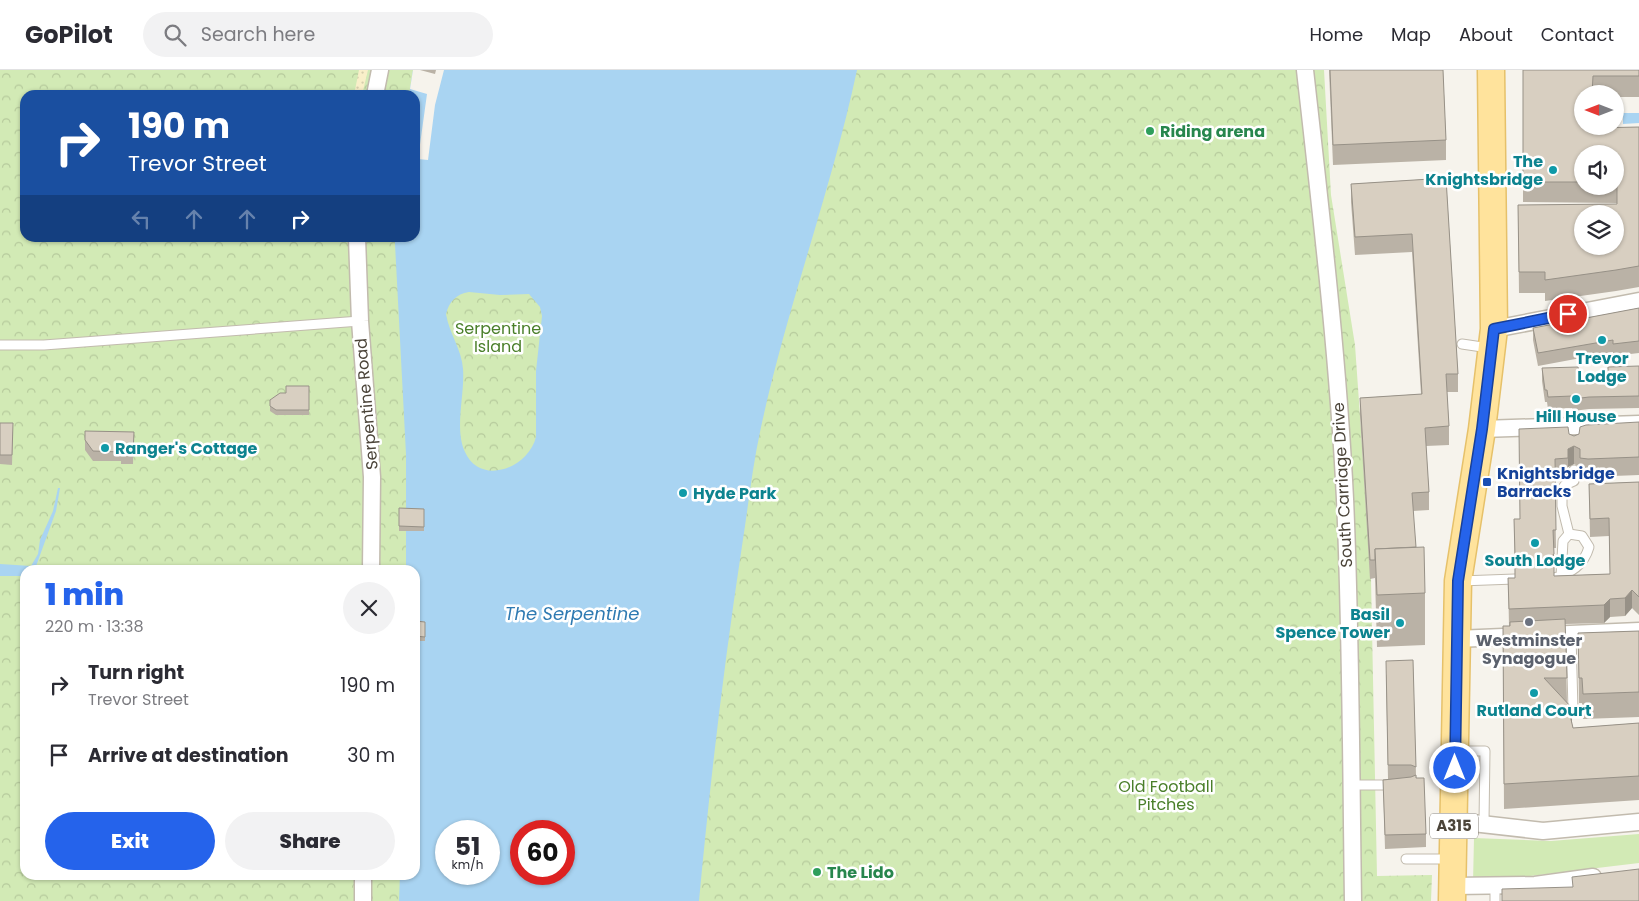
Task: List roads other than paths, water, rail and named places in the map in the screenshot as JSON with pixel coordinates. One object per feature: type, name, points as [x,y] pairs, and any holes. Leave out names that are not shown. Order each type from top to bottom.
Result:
[{"type":"main road","name":"A315","points":[[1453,894],[1458,581],[1482,429],[1493,338],[1490,70]]},
{"type":"street","points":[[376,90],[380,70]]},
{"type":"street","name":"South Carriage Drive","points":[[1305,70],[1328,280],[1345,500],[1353,901]]},
{"type":"street","name":"Serpentine Road","points":[[357,242],[360,321],[372,477],[371,565]]},
{"type":"street","points":[[1493,338],[1639,301]]},
{"type":"street","points":[[1482,429],[1574,431],[1639,424]]},
{"type":"street","points":[[1456,639],[1639,631]]},
{"type":"street","points":[[1455,821],[1484,822],[1518,830],[1543,831],[1639,822]]},
{"type":"street","points":[[1453,894],[1495,894],[1535,885],[1610,874]]},
{"type":"street","points":[[363,880],[363,901]]},
{"type":"lane","points":[[0,345],[44,345],[360,321]]},
{"type":"lane","points":[[1462,344],[1493,338]]},
{"type":"lane","points":[[1569,534],[1561,496],[1565,485],[1574,481],[1574,470]]},
{"type":"lane","points":[[1569,534],[1582,536],[1589,548],[1581,565],[1557,577],[1561,547],[1569,534]]},
{"type":"lane","points":[[1458,581],[1515,579]]},
{"type":"lane","points":[[1571,635],[1573,710]]},
{"type":"lane","points":[[1455,751],[1485,751],[1484,822]]},
{"type":"lane","points":[[1352,785],[1402,785]]},
{"type":"lane","points":[[1406,859],[1454,859]]},
{"type":"water","name":"The Serpentine","points":[[413,70],[857,70],[835,161],[782,341],[757,446],[723,679],[699,901],[399,901],[400,880],[420,880],[420,565],[406,565],[406,454],[395,242],[420,242],[420,90],[410,90]],"holes":[[[469,292],[500,295],[529,294],[540,307],[542,316],[536,371],[536,437],[524,458],[514,465],[492,471],[481,468],[472,462],[465,452],[462,443],[460,422],[463,369],[446,314],[454,299]]]},
{"type":"water","points":[[1624,113],[1639,113],[1639,123],[1624,124]]},
{"type":"water","points":[[58,488],[60,488],[56,511],[36,565],[32,565],[38,554],[40,540],[53,511]]},
{"type":"water","points":[[0,564],[20,565],[20,576],[0,576]]},
{"type":"place","name":"Riding arena","points":[[1150,131]]},
{"type":"place","name":"The Knightsbridge","points":[[1553,170]]},
{"type":"place","name":"Trevor Lodge","points":[[1602,340]]},
{"type":"place","name":"Hill House","points":[[1576,399]]},
{"type":"place","name":"Ranger's Cottage","points":[[105,448]]},
{"type":"place","name":"Knightsbridge Barracks","points":[[1487,482]]},
{"type":"place","name":"Hyde Park","points":[[683,493]]},
{"type":"place","name":"South Lodge","points":[[1535,543]]},
{"type":"place","name":"Westminster Synagogue","points":[[1529,622]]},
{"type":"place","name":"Basil Spence Tower","points":[[1400,623]]},
{"type":"place","name":"Rutland Court","points":[[1534,693]]},
{"type":"place","name":"The Lido","points":[[817,872]]},
{"type":"park label","name":"Serpentine Island","points":[[498,337]]},
{"type":"park label","name":"Old Football Pitches","points":[[1166,795]]}]
